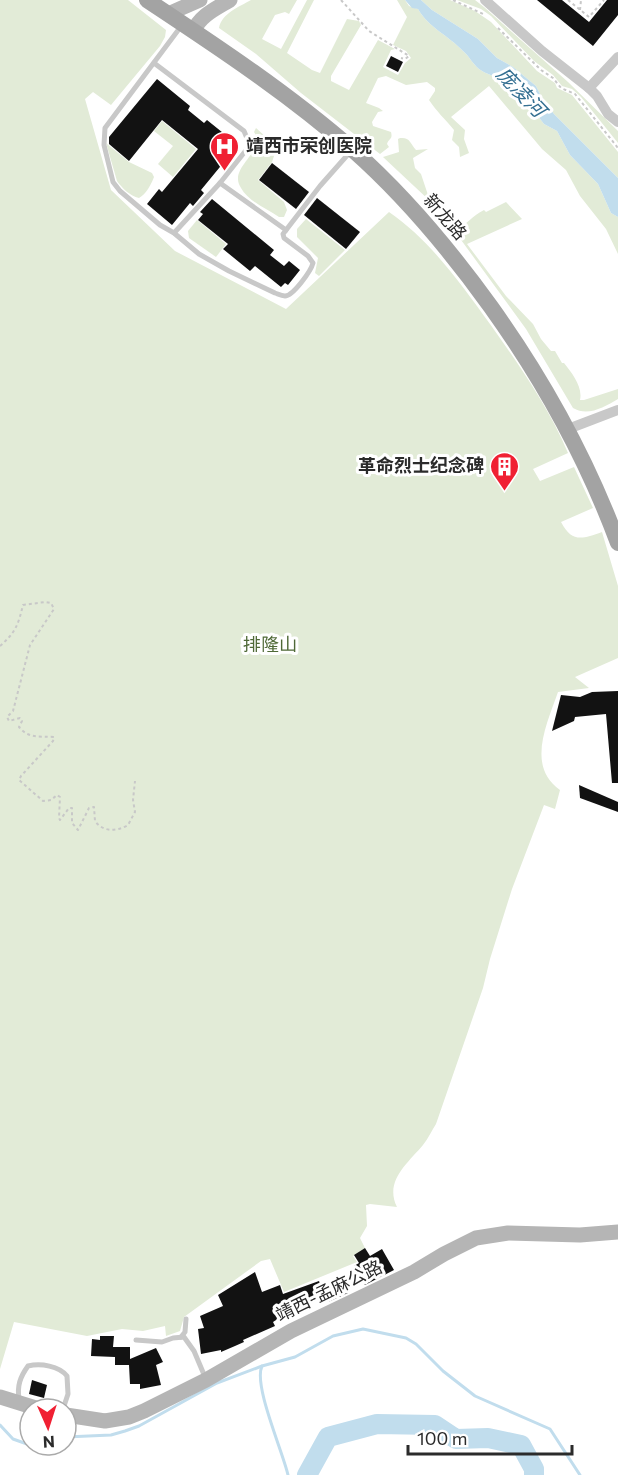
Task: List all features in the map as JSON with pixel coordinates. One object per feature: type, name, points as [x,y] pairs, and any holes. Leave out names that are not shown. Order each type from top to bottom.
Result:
[{"type":"main road","name":"新龙路","points":[[147,0],[184,20]]},
{"type":"main road","name":"新龙路","points":[[157,0],[271,78],[401,188],[455,247],[530,352],[570,429],[618,543]]},
{"type":"main road","points":[[184,20],[200,0]]},
{"type":"main road","points":[[184,20],[202,18],[230,0]]},
{"type":"main road","name":"新龙路","points":[[570,429],[585,451],[618,530]]},
{"type":"main road","name":"靖西-孟麻公路","points":[[78,1417],[105,1421],[129,1417],[165,1401],[283,1335],[414,1272],[462,1244],[476,1239],[508,1233],[580,1235],[618,1232]]},
{"type":"main road","points":[[0,1397],[18,1403]]},
{"type":"street","points":[[484,0],[542,51],[589,88],[608,114],[618,122]]},
{"type":"street","points":[[589,88],[618,57]]},
{"type":"street","points":[[570,429],[618,410]]},
{"type":"lane","points":[[184,20],[105,128],[104,145],[113,182],[120,191],[160,225],[217,265],[285,296],[291,294],[311,271],[313,263],[308,256],[284,238],[285,230],[354,148]]},
{"type":"lane","points":[[154,63],[244,131],[248,137],[247,149],[220,183],[174,233]]},
{"type":"lane","points":[[220,183],[285,230]]},
{"type":"lane","points":[[136,1340],[162,1342],[181,1337],[185,1332],[186,1319]]},
{"type":"lane","points":[[181,1337],[194,1351],[206,1380]]},
{"type":"lane","points":[[18,1397],[17,1387],[28,1366],[42,1365],[64,1372],[67,1376],[67,1397]]},
{"type":"path","points":[[341,0],[369,31],[409,56],[405,59],[401,58]]},
{"type":"path","points":[[453,0],[485,15]]},
{"type":"path","points":[[568,0],[589,17],[604,0]]},
{"type":"path","points":[[580,0],[580,10]]},
{"type":"path","points":[[494,22],[561,88],[575,94],[618,148]]},
{"type":"path","points":[[0,646],[10,638],[17,627],[23,605],[51,603],[54,609],[30,645],[13,711],[7,717],[9,721],[20,718],[22,721],[19,727],[25,734],[54,737],[20,780],[44,801],[51,800],[57,795],[60,797],[60,820],[69,808],[72,808],[72,823],[78,830],[89,808],[93,807],[94,820],[103,829],[111,830],[128,825],[135,812],[133,800],[135,781]]},
{"type":"green space","name":"排隆山","points":[[0,0],[128,0],[166,30],[160,46],[111,105],[93,92],[85,99],[111,190],[175,251],[286,309],[389,212],[431,249],[468,294],[512,355],[542,402],[568,453],[533,469],[540,481],[574,467],[593,508],[561,522],[569,533],[578,538],[602,532],[618,586],[618,658],[575,677],[589,688],[558,692],[542,744],[544,769],[550,780],[560,790],[555,809],[544,805],[512,889],[483,988],[436,1124],[425,1143],[405,1166],[396,1181],[393,1189],[397,1207],[366,1205],[367,1226],[360,1238],[365,1248],[353,1256],[357,1262],[284,1292],[270,1259],[261,1261],[184,1317],[180,1331],[166,1336],[165,1326],[143,1331],[122,1329],[87,1336],[14,1322],[0,1369]]},
{"type":"green space","points":[[251,0],[297,0],[289,14],[285,12],[275,15],[262,39],[281,49],[307,0],[314,0],[287,53],[320,73],[347,19],[359,21],[361,25],[331,76],[331,81],[349,90],[378,40],[395,49],[391,50],[383,67],[398,75],[411,58],[406,51],[393,45],[407,17],[397,0],[405,0],[409,6],[418,9],[427,21],[465,53],[479,69],[504,81],[511,95],[524,107],[534,111],[544,124],[557,131],[570,155],[598,184],[611,213],[618,217],[618,254],[606,229],[580,196],[566,170],[542,149],[489,86],[451,117],[465,130],[464,139],[469,153],[460,157],[459,147],[452,140],[454,130],[429,100],[435,88],[427,82],[406,85],[386,76],[378,78],[366,103],[383,111],[378,112],[372,122],[373,126],[391,132],[391,138],[387,144],[389,147],[380,154],[301,93],[256,54],[219,28],[227,14]]},
{"type":"green space","points":[[421,0],[450,0],[475,11],[491,22],[537,71],[555,83],[557,88],[572,95],[618,152],[618,178],[554,114],[536,86],[513,67],[497,58],[478,39],[432,10]]},
{"type":"green space","points":[[457,0],[475,0],[484,7],[568,82],[618,131],[618,143],[581,97],[572,89],[562,86],[553,75],[534,61],[491,16],[481,9]]},
{"type":"green space","points":[[162,121],[196,149],[173,177],[158,164],[173,146],[154,131]]},
{"type":"green space","points":[[256,128],[277,147],[272,162],[258,180],[284,202],[287,210],[284,217],[279,217],[253,201],[244,193],[238,180],[242,166],[255,146]]},
{"type":"green space","points":[[398,139],[408,140],[416,150],[428,149],[413,158],[415,168],[421,174],[430,201],[383,157],[399,152]]},
{"type":"green space","points":[[106,143],[129,162],[152,173],[154,177],[151,183],[139,198],[132,195],[117,181]]},
{"type":"green space","points":[[506,202],[522,219],[467,244],[506,296],[533,324],[541,339],[551,351],[555,351],[570,371],[578,385],[580,400],[618,389],[618,399],[607,405],[584,412],[573,408],[526,329],[456,233],[480,212],[484,210],[486,212]]},
{"type":"green space","points":[[306,219],[345,250],[319,276],[315,273],[318,258],[297,237],[297,229]]},
{"type":"green space","points":[[197,220],[226,244],[216,257],[189,238],[188,231]]},
{"type":"water","name":"庞凌河","points":[[405,0],[421,0],[432,10],[478,39],[497,58],[513,67],[536,86],[554,114],[618,178],[618,217],[611,213],[598,184],[570,155],[557,131],[544,124],[534,111],[519,104],[508,91],[504,81],[479,69],[465,53],[427,21],[418,9],[412,8]]},
{"type":"building","points":[[537,0],[562,0],[589,22],[607,0],[618,0],[618,15],[593,46]]},
{"type":"building","points":[[391,56],[403,62],[398,72],[386,66]]},
{"type":"building","points":[[157,79],[190,106],[188,110],[204,123],[207,120],[238,145],[201,190],[204,193],[193,206],[190,203],[172,225],[147,204],[159,189],[162,192],[198,149],[162,120],[129,161],[109,144],[109,137]]},
{"type":"building","points":[[272,163],[309,192],[296,209],[259,180]]},
{"type":"building","points":[[317,198],[360,232],[346,249],[304,215]]},
{"type":"building","points":[[212,199],[274,250],[270,255],[284,266],[289,261],[300,270],[288,285],[285,283],[281,287],[255,266],[250,271],[223,249],[228,244],[198,220],[203,214],[200,212]]},
{"type":"building","points":[[618,691],[618,783],[612,783],[606,714],[575,717],[574,721],[552,731],[561,695],[580,697],[592,692]]},
{"type":"building","points":[[579,785],[618,802],[618,812],[580,798]]},
{"type":"building","points":[[365,1248],[370,1256],[382,1249],[394,1270],[365,1285],[354,1266],[359,1263],[354,1255]]},
{"type":"building","points":[[255,1272],[262,1292],[280,1285],[283,1294],[319,1281],[325,1297],[290,1311],[273,1322],[275,1326],[243,1340],[244,1342],[221,1352],[221,1350],[201,1354],[198,1329],[204,1328],[200,1316],[223,1306],[218,1295]]},
{"type":"building","points":[[344,1284],[348,1293],[328,1302],[324,1292]]},
{"type":"building","points":[[100,1336],[114,1336],[113,1347],[130,1347],[130,1359],[156,1348],[163,1362],[156,1365],[161,1385],[140,1389],[140,1384],[130,1384],[129,1365],[115,1365],[115,1357],[91,1356],[92,1339],[100,1340]]},
{"type":"building","points":[[32,1380],[47,1385],[44,1397],[29,1394]]},
{"type":"waterway","points":[[78,1436],[111,1435],[139,1426],[217,1383],[262,1366],[295,1357],[333,1336],[363,1329],[406,1338],[416,1344],[443,1371],[475,1396],[550,1429],[580,1475]]},
{"type":"waterway","points":[[262,1366],[260,1375],[265,1403],[288,1475]]},
{"type":"waterway","points":[[307,1475],[328,1437],[377,1424],[435,1425],[456,1439],[488,1438],[521,1445],[534,1469],[534,1475]]},
{"type":"waterway","points":[[0,1425],[13,1439],[18,1441]]},
{"type":"place","name":"靖西市荣创医院","points":[[225,172]]},
{"type":"place","name":"革命烈士纪念碑","points":[[505,492]]}]
